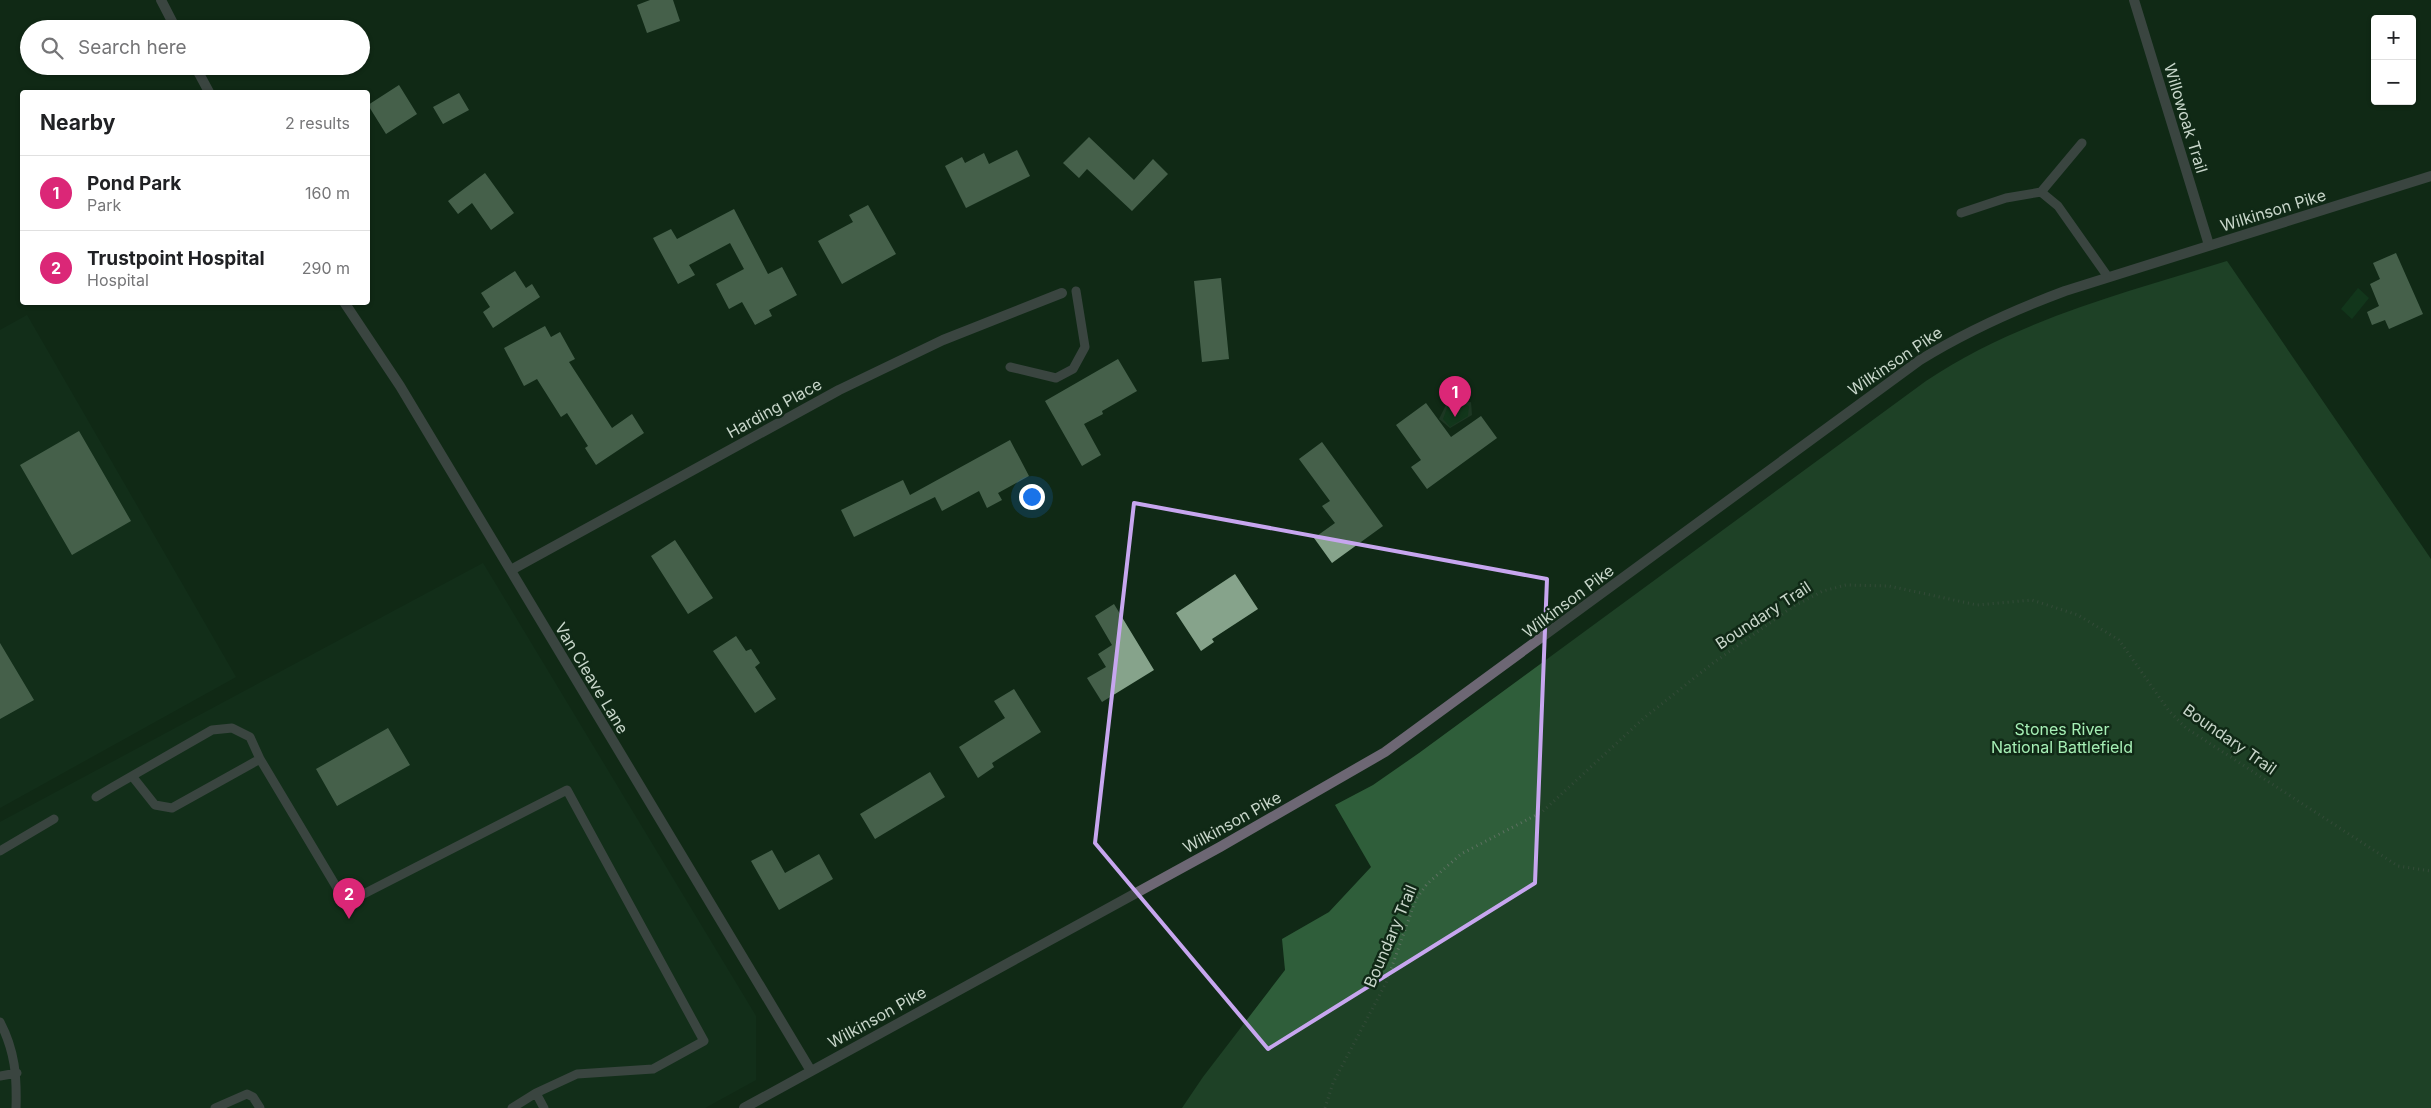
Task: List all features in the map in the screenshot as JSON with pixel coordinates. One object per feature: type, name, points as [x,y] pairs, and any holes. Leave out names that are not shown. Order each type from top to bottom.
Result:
[{"type":"street","points":[[161,0],[171,20]]},
{"type":"street","name":"Willowoak Trail","points":[[2134,0],[2209,245]]},
{"type":"street","points":[[200,75],[208,90]]},
{"type":"street","name":"Wilkinson Pike","points":[[744,1108],[1220,847],[1385,752],[1936,350],[1994,318],[2065,291],[2431,176]]},
{"type":"street","name":"Harding Place","points":[[511,570],[839,390],[943,340],[1062,293]]},
{"type":"street","name":"Van Cleave Lane","points":[[346,305],[400,386],[811,1071]]},
{"type":"lane","points":[[1961,213],[2006,198],[2041,192],[2082,143]]},
{"type":"lane","points":[[2041,192],[2058,206],[2108,277]]},
{"type":"lane","points":[[1010,367],[1056,378],[1073,369],[1086,347],[1076,291]]},
{"type":"lane","points":[[96,797],[212,730],[232,728],[250,737],[260,759],[346,903],[568,790],[704,1042],[653,1069],[577,1074],[536,1093],[512,1108]]},
{"type":"lane","points":[[132,776],[155,805],[172,808],[260,759]]},
{"type":"lane","points":[[0,851],[54,820]]},
{"type":"lane","points":[[0,1022],[6,1035],[17,1073],[16,1108]]},
{"type":"lane","points":[[0,1076],[17,1073]]},
{"type":"lane","points":[[536,1093],[544,1108]]},
{"type":"lane","points":[[215,1108],[246,1094],[253,1097],[260,1108]]},
{"type":"path","name":"Boundary Trail","points":[[1325,1108],[1333,1083],[1386,983],[1416,899],[1427,884],[1461,854],[1542,812],[1644,718],[1713,663],[1794,606],[1823,591],[1846,585],[1889,586],[1977,605],[2032,600],[2078,615],[2119,640],[2169,711],[2186,728],[2398,866],[2431,871]]},
{"type":"highlighted area","points":[[1134,503],[1547,579],[1535,883],[1268,1049],[1095,843]]},
{"type":"shaded area","points":[[2358,288],[2369,298],[2352,319],[2341,309]]},
{"type":"shaded area","points":[[27,315],[236,677],[0,808],[0,330]]},
{"type":"shaded area","points":[[1471,402],[1472,415],[1450,428],[1439,419],[1447,403]]},
{"type":"shaded area","points":[[1465,404],[1469,406],[1468,416],[1450,427],[1443,419],[1448,405]]},
{"type":"shaded area","points":[[483,563],[756,1016],[756,1080],[705,1108],[0,1108],[0,822]]},
{"type":"green space","name":"Stones River National Battlefield","points":[[2227,261],[2431,559],[2431,1108],[1182,1108],[1203,1077],[1285,970],[1282,939],[1329,912],[1371,867],[1335,805],[1373,785],[1419,753],[1926,381],[1997,341],[2034,325],[2110,297]]},
{"type":"building","points":[[650,0],[673,0],[680,21],[647,33],[637,5]]},
{"type":"building","points":[[399,85],[417,114],[386,134],[370,108],[370,104]]},
{"type":"building","points":[[459,93],[469,110],[443,124],[433,107]]},
{"type":"building","points":[[1089,137],[1134,180],[1153,159],[1168,174],[1132,211],[1087,169],[1079,178],[1063,163]]},
{"type":"building","points":[[1017,150],[1030,176],[966,208],[945,166],[962,157],[965,163],[984,153],[989,164]]},
{"type":"building","points":[[485,173],[514,213],[491,230],[472,203],[458,214],[448,201]]},
{"type":"building","points":[[868,205],[896,254],[842,284],[818,241],[853,222],[849,215]]},
{"type":"building","points":[[734,209],[768,274],[782,267],[797,295],[769,310],[772,316],[755,325],[742,302],[729,309],[716,284],[744,269],[730,243],[689,265],[695,275],[678,284],[653,238],[671,229],[677,239]]},
{"type":"building","points":[[2396,253],[2423,314],[2389,329],[2385,320],[2372,325],[2367,312],[2379,306],[2370,284],[2380,279],[2373,263]]},
{"type":"building","points":[[515,271],[526,288],[532,284],[540,297],[493,328],[483,312],[490,307],[481,293]]},
{"type":"building","points":[[1221,278],[1229,359],[1202,362],[1194,281]]},
{"type":"building","points":[[545,326],[551,337],[560,332],[575,359],[569,362],[612,428],[632,414],[644,433],[596,465],[585,448],[588,446],[567,413],[561,417],[537,379],[524,386],[504,348]]},
{"type":"building","points":[[1118,359],[1137,391],[1102,411],[1103,414],[1084,424],[1101,455],[1082,466],[1045,401]]},
{"type":"building","points":[[1426,403],[1451,437],[1481,416],[1497,438],[1427,489],[1411,467],[1421,460],[1396,425]]},
{"type":"building","points":[[79,431],[131,521],[72,555],[20,465]]},
{"type":"building","points":[[1010,440],[1029,476],[998,493],[1002,500],[987,508],[979,491],[942,511],[935,497],[854,537],[841,510],[903,480],[910,495]]},
{"type":"building","points":[[1322,442],[1383,526],[1332,563],[1314,538],[1335,523],[1322,506],[1330,501],[1299,459]]},
{"type":"building","points":[[675,540],[713,598],[688,614],[651,556]]},
{"type":"building","points":[[1235,574],[1258,609],[1212,639],[1214,642],[1201,651],[1176,613]]},
{"type":"building","points":[[1114,604],[1154,670],[1102,702],[1087,678],[1106,667],[1098,654],[1112,645],[1095,616]]},
{"type":"building","points":[[736,636],[746,651],[751,649],[760,663],[755,667],[776,699],[755,713],[713,651]]},
{"type":"building","points":[[0,643],[34,700],[0,719]]},
{"type":"building","points":[[1014,689],[1041,732],[992,763],[994,767],[978,778],[959,747],[1005,718],[994,701]]},
{"type":"building","points":[[388,728],[410,765],[337,806],[316,769]]},
{"type":"building","points":[[930,772],[945,797],[875,839],[860,814]]},
{"type":"building","points":[[772,850],[785,873],[819,854],[833,879],[779,910],[751,861]]},
{"type":"place","name":"Pond Park","points":[[1455,417]]},
{"type":"place","name":"Trustpoint Hospital","points":[[349,919]]}]
